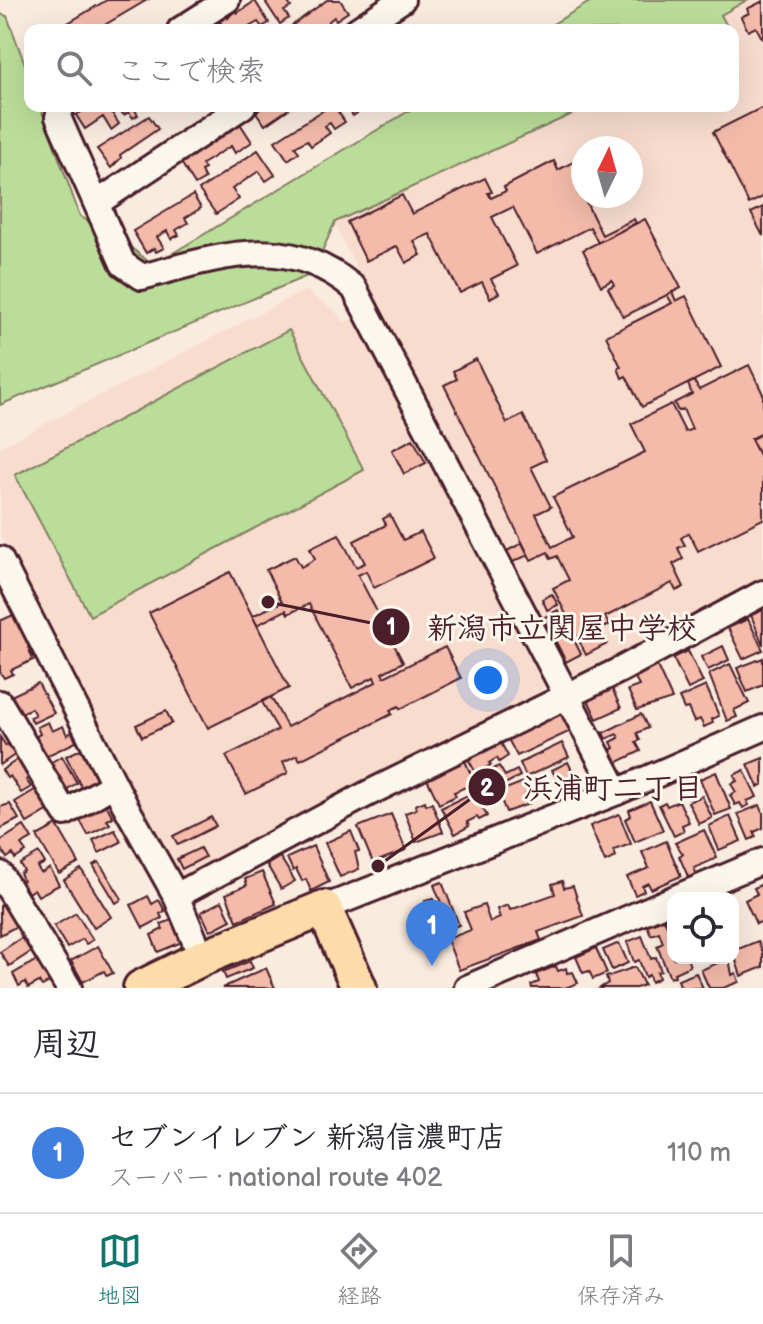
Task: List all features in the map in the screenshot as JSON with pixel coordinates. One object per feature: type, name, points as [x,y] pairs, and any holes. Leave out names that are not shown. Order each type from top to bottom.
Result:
[{"type":"highway","points":[[141,988],[202,958],[324,908],[359,988]]},
{"type":"street","points":[[189,24],[227,0]]},
{"type":"street","points":[[366,24],[402,0]]},
{"type":"street","points":[[60,112],[58,117],[123,264],[142,277],[224,255],[268,253],[312,260],[336,272],[354,288],[617,792]]},
{"type":"street","points":[[97,203],[234,112]]},
{"type":"street","points":[[0,559],[114,784],[176,896],[202,958]]},
{"type":"street","points":[[176,896],[367,794],[620,670],[763,593]]},
{"type":"street","points":[[0,703],[65,813],[114,784]]},
{"type":"street","points":[[324,908],[617,792],[763,728]]},
{"type":"street","points":[[688,892],[763,861]]},
{"type":"street","points":[[0,874],[69,988]]},
{"type":"street","points":[[467,988],[514,978],[667,902]]},
{"type":"shaded area","points":[[747,0],[763,0],[763,580],[580,674],[565,674],[469,494],[334,223],[577,112],[739,112],[739,24],[726,24],[721,15]]},
{"type":"shaded area","points":[[305,290],[335,311],[344,322],[354,318],[365,335],[544,686],[541,691],[181,876],[173,874],[0,535],[0,447]]},
{"type":"green space","points":[[593,0],[747,0],[721,15],[726,24],[553,24]]},
{"type":"green space","points":[[0,14],[7,16],[24,62],[24,112],[42,112],[80,216],[153,265],[407,112],[577,112],[335,222],[312,274],[0,405]]},
{"type":"green space","points":[[289,330],[364,470],[90,616],[15,475]]},
{"type":"building","points":[[107,0],[147,0],[106,24],[66,24]]},
{"type":"building","points":[[268,0],[286,0],[291,7],[284,11],[289,18],[280,24],[266,3]]},
{"type":"building","points":[[327,0],[340,0],[348,12],[336,20],[334,17],[329,24],[294,24]]},
{"type":"building","points":[[255,1],[269,23],[219,24],[218,20],[227,15],[228,18],[235,10],[237,13]]},
{"type":"building","points":[[763,1],[762,38],[756,27],[748,31],[741,17],[749,13],[747,9]]},
{"type":"building","points":[[763,107],[763,197],[749,204],[713,132]]},
{"type":"building","points":[[81,112],[114,112],[119,124],[111,130],[103,117],[85,129],[76,115]]},
{"type":"building","points":[[256,112],[284,112],[265,125]]},
{"type":"building","points":[[321,112],[338,112],[345,122],[334,129],[330,123],[325,126],[330,133],[311,146],[307,140],[295,147],[299,152],[288,160],[275,141]]},
{"type":"building","points":[[149,116],[158,129],[120,155],[121,158],[111,168],[97,149]]},
{"type":"building","points":[[239,122],[252,142],[235,153],[231,146],[202,164],[205,179],[195,185],[179,159]]},
{"type":"building","points":[[258,150],[275,175],[266,181],[259,171],[232,189],[239,199],[216,214],[199,190]]},
{"type":"building","points":[[554,161],[558,170],[571,163],[571,208],[589,208],[602,235],[634,219],[636,223],[598,243],[590,227],[537,254],[513,207],[492,217],[517,266],[491,279],[499,293],[490,298],[482,282],[460,293],[430,234],[414,241],[421,255],[406,263],[397,246],[366,261],[347,222],[402,195],[412,214],[485,178],[492,192],[488,193],[491,198],[506,191],[504,187]]},
{"type":"building","points":[[193,195],[201,208],[185,218],[188,223],[176,230],[179,235],[171,239],[167,231],[157,237],[164,248],[156,252],[154,248],[146,253],[133,231]]},
{"type":"building","points":[[763,207],[763,236],[751,213]]},
{"type":"building","points":[[645,219],[681,288],[623,317],[608,288],[614,285],[612,280],[601,286],[583,250]]},
{"type":"building","points":[[672,292],[676,301],[686,296],[721,367],[642,407],[626,376],[622,378],[618,368],[621,367],[606,336],[672,303],[667,295]]},
{"type":"building","points":[[476,359],[507,423],[523,415],[546,460],[531,467],[551,507],[536,514],[552,547],[573,537],[553,497],[645,452],[631,424],[671,404],[685,432],[692,429],[683,409],[678,411],[674,403],[692,394],[688,384],[694,381],[699,390],[749,365],[763,394],[763,433],[751,439],[763,463],[763,519],[698,551],[689,533],[681,538],[685,545],[678,548],[683,559],[673,564],[684,587],[676,591],[672,583],[605,617],[609,625],[599,629],[607,644],[586,655],[553,588],[569,580],[557,556],[551,559],[548,552],[531,560],[444,385],[457,379],[453,371]]},
{"type":"building","points":[[763,433],[763,463],[751,439]]},
{"type":"building","points":[[413,439],[426,463],[404,474],[392,450]]},
{"type":"building","points":[[390,515],[403,540],[421,532],[434,558],[374,588],[366,571],[358,575],[403,662],[382,673],[384,677],[445,647],[461,678],[400,709],[399,706],[390,710],[392,714],[300,760],[297,755],[283,762],[288,773],[246,794],[226,756],[278,730],[262,702],[271,697],[287,727],[376,682],[374,677],[352,688],[309,604],[288,614],[286,610],[257,625],[252,616],[282,602],[266,570],[295,556],[301,567],[315,559],[310,548],[339,534],[356,567],[365,563],[354,541],[386,525],[383,519]]},
{"type":"building","points":[[522,543],[528,555],[513,562],[507,551]]},
{"type":"building","points":[[230,572],[289,688],[208,728],[149,613]]},
{"type":"building","points":[[552,594],[558,605],[547,610],[542,599]]},
{"type":"building","points":[[558,610],[564,622],[549,630],[543,618]]},
{"type":"building","points":[[763,610],[763,645],[751,615]]},
{"type":"building","points":[[13,615],[19,628],[24,626],[32,645],[28,647],[33,660],[11,670],[13,674],[4,678],[0,672],[0,621]]},
{"type":"building","points":[[748,619],[763,650],[743,659],[728,628]]},
{"type":"building","points":[[567,626],[581,654],[566,662],[552,634]]},
{"type":"building","points":[[723,646],[729,660],[708,670],[701,657]]},
{"type":"building","points":[[688,651],[703,682],[688,689],[673,658]]},
{"type":"building","points":[[763,658],[763,685],[747,692],[737,668]]},
{"type":"building","points":[[730,664],[749,703],[734,710],[737,717],[727,721],[709,674]]},
{"type":"building","points":[[657,666],[672,699],[637,710],[628,690],[639,686],[634,675]]},
{"type":"building","points":[[38,683],[54,713],[33,723],[30,717],[35,715],[31,708],[18,715],[9,697]]},
{"type":"building","points":[[706,686],[719,716],[704,727],[700,719],[694,722],[679,698]]},
{"type":"building","points":[[612,689],[621,708],[597,719],[588,700]]},
{"type":"building","points":[[566,710],[575,729],[517,756],[508,739]]},
{"type":"building","points":[[166,711],[172,723],[142,737],[136,725]]},
{"type":"building","points":[[641,714],[648,728],[637,733],[640,740],[636,742],[641,751],[616,763],[610,750],[614,748],[611,742],[619,738],[617,734],[606,739],[603,733]]},
{"type":"building","points":[[48,722],[52,731],[63,726],[67,735],[72,732],[76,742],[44,757],[35,737],[40,734],[37,727]]},
{"type":"building","points":[[0,737],[6,746],[9,743],[16,754],[0,765]]},
{"type":"building","points":[[500,741],[508,756],[499,762],[497,758],[476,773],[468,759]]},
{"type":"building","points":[[562,743],[569,757],[526,777],[520,763]]},
{"type":"building","points":[[81,749],[97,780],[82,788],[66,756]]},
{"type":"building","points":[[23,756],[31,777],[26,780],[31,787],[21,793],[2,770]]},
{"type":"building","points":[[62,756],[77,783],[64,791],[48,764]]},
{"type":"building","points":[[763,758],[763,784],[758,787],[748,764]]},
{"type":"building","points":[[465,761],[475,783],[454,792],[456,796],[439,804],[427,779]]},
{"type":"building","points":[[568,762],[578,783],[562,790],[552,770]]},
{"type":"building","points":[[499,766],[505,776],[517,770],[520,776],[486,794],[478,778]]},
{"type":"building","points":[[744,770],[757,797],[747,801],[749,805],[743,808],[740,803],[735,805],[730,795],[736,792],[731,784],[737,781],[734,775]]},
{"type":"building","points":[[716,772],[731,809],[715,815],[700,779]]},
{"type":"building","points":[[526,781],[531,792],[525,794],[529,804],[506,812],[498,792]]},
{"type":"building","points":[[38,788],[54,807],[27,823],[15,802]]},
{"type":"building","points":[[474,792],[487,816],[467,822],[469,826],[455,834],[441,808]]},
{"type":"building","points":[[702,796],[712,818],[699,824],[688,802]]},
{"type":"building","points":[[104,801],[113,817],[107,820],[110,824],[88,835],[77,815]]},
{"type":"building","points":[[425,801],[426,805],[432,803],[443,832],[416,842],[405,813]]},
{"type":"building","points":[[650,801],[663,830],[635,842],[625,819],[631,816],[629,810]]},
{"type":"building","points":[[679,801],[689,822],[682,825],[684,831],[674,836],[659,805],[665,802],[667,806]]},
{"type":"building","points":[[10,804],[19,819],[0,829],[0,807]]},
{"type":"building","points":[[760,805],[763,828],[754,832],[756,837],[749,840],[738,814]]},
{"type":"building","points":[[391,814],[406,850],[373,863],[358,827]]},
{"type":"building","points":[[619,814],[631,844],[614,850],[616,857],[605,862],[590,826]]},
{"type":"building","points":[[730,816],[741,841],[719,850],[709,826]]},
{"type":"building","points":[[211,817],[216,826],[178,845],[173,836]]},
{"type":"building","points":[[57,825],[79,863],[59,874],[37,836]]},
{"type":"building","points":[[24,826],[32,839],[21,845],[26,852],[15,859],[13,854],[7,858],[0,841]]},
{"type":"building","points":[[115,830],[121,842],[99,853],[93,840]]},
{"type":"building","points":[[704,830],[717,858],[694,868],[697,875],[689,879],[679,856],[683,854],[675,843]]},
{"type":"building","points":[[351,831],[359,851],[355,852],[359,869],[340,877],[325,843]]},
{"type":"building","points":[[666,841],[681,876],[651,889],[648,883],[642,886],[644,891],[635,895],[627,877],[649,868],[642,852]]},
{"type":"building","points":[[313,846],[329,882],[311,891],[306,879],[302,881],[287,858]]},
{"type":"building","points":[[200,848],[205,857],[182,869],[177,859]]},
{"type":"building","points":[[39,853],[45,863],[37,867],[41,873],[50,868],[59,885],[38,896],[34,889],[28,893],[25,887],[20,890],[16,884],[23,880],[20,873],[24,871],[20,864]]},
{"type":"building","points":[[280,857],[295,881],[281,889],[267,865]]},
{"type":"building","points":[[99,862],[122,899],[116,903],[93,865]]},
{"type":"building","points":[[81,869],[111,917],[94,928],[64,880]]},
{"type":"building","points":[[262,872],[276,904],[237,921],[226,894],[247,885],[245,879]]},
{"type":"building","points":[[562,881],[564,888],[573,886],[583,916],[538,932],[541,940],[459,970],[447,939],[471,930],[464,912],[484,905],[490,922],[500,918],[497,909],[508,905],[510,910],[555,894],[552,884]]},
{"type":"building","points":[[442,882],[459,925],[451,928],[434,885]]},
{"type":"building","points":[[760,885],[763,890],[763,921],[756,924],[745,900],[757,894],[754,888]]},
{"type":"building","points":[[148,896],[152,904],[159,900],[165,911],[160,914],[162,918],[143,928],[131,905]]},
{"type":"building","points":[[433,899],[445,931],[437,934],[425,901]]},
{"type":"building","points":[[9,901],[17,926],[0,935],[0,906]]},
{"type":"building","points":[[222,901],[231,920],[210,931],[201,912]]},
{"type":"building","points":[[76,913],[93,940],[86,944],[83,939],[67,948],[54,926]]},
{"type":"building","points":[[664,919],[667,926],[667,964],[690,966],[670,978],[657,946],[663,943],[659,932],[651,935],[647,925]]},
{"type":"building","points":[[172,920],[182,942],[158,952],[151,935],[163,929],[161,924]]},
{"type":"building","points":[[642,936],[651,959],[656,957],[661,971],[657,972],[659,978],[651,982],[649,975],[645,977],[639,960],[634,962],[627,942]]},
{"type":"building","points":[[21,938],[25,943],[31,939],[37,948],[9,966],[0,952]]},
{"type":"building","points":[[758,941],[763,952],[763,967],[741,976],[737,964],[739,949]]},
{"type":"building","points":[[619,943],[628,963],[612,970],[603,950]]},
{"type":"building","points":[[98,946],[113,973],[107,976],[104,971],[83,982],[71,961]]},
{"type":"building","points":[[596,948],[607,973],[593,979],[589,971],[583,973],[576,957]]},
{"type":"building","points":[[42,957],[55,979],[42,986],[39,982],[28,988],[25,982],[19,986],[13,974]]},
{"type":"building","points":[[250,961],[253,968],[226,979],[223,972]]},
{"type":"building","points":[[715,964],[730,964],[732,975],[736,973],[739,982],[723,988],[709,988],[701,970]]},
{"type":"building","points":[[556,966],[558,971],[566,968],[567,973],[573,972],[578,983],[565,988],[532,988],[531,985],[539,982],[536,974]]},
{"type":"building","points":[[635,967],[644,985],[636,988],[600,988],[608,983],[606,977]]},
{"type":"building","points":[[266,968],[275,988],[222,988]]},
{"type":"building","points":[[696,973],[703,988],[681,988],[678,980]]},
{"type":"place","name":"新潟市立関屋中学校","points":[[268,602]]},
{"type":"place","name":"浜浦町二丁目","points":[[378,866]]},
{"type":"place","name":"セブンイレブン 新潟信濃町店","points":[[432,966]]}]
